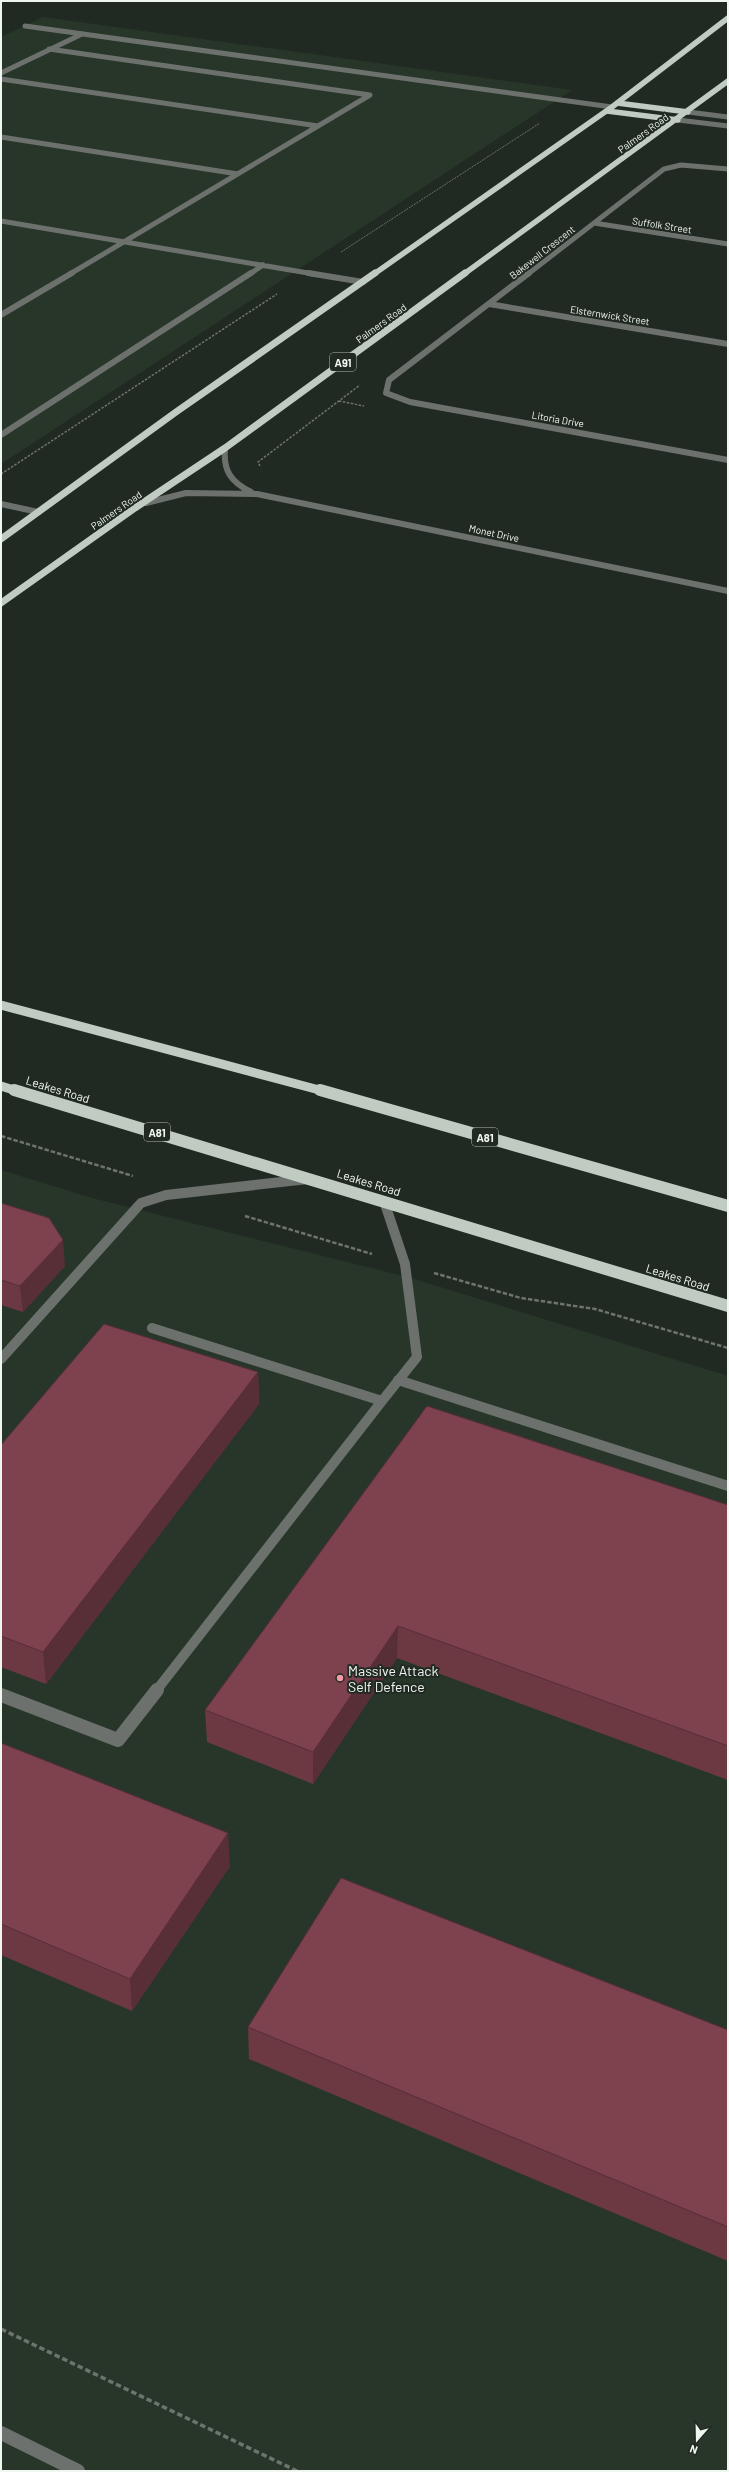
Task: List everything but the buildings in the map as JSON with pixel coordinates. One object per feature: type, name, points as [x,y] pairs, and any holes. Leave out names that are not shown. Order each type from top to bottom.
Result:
[{"type":"highway","points":[[1,539],[362,282],[612,107],[728,18]]},
{"type":"highway","name":"Palmers Road","points":[[1,603],[135,508],[225,448],[678,120],[728,81]]},
{"type":"highway","points":[[612,107],[688,112]]},
{"type":"highway","points":[[612,107],[678,120]]},
{"type":"highway","name":"A81","points":[[1,1005],[243,1068],[728,1206]]},
{"type":"highway","name":"Leakes Road","points":[[1,1086],[728,1306]]},
{"type":"street","points":[[25,26],[612,107]]},
{"type":"street","points":[[1,72],[82,34]]},
{"type":"street","points":[[2,314],[126,242],[370,95],[49,49]]},
{"type":"street","points":[[1,79],[318,126]]},
{"type":"street","points":[[688,112],[728,117]]},
{"type":"street","points":[[678,120],[728,126]]},
{"type":"street","points":[[1,137],[238,174]]},
{"type":"street","name":"Bakewell Crescent","points":[[386,393],[386,386],[389,380],[667,168],[681,164],[728,169]]},
{"type":"street","points":[[1,221],[362,282]]},
{"type":"street","name":"Suffolk Street","points":[[594,223],[728,244]]},
{"type":"street","points":[[1,435],[263,265]]},
{"type":"street","name":"Elsternwick Street","points":[[489,304],[728,344]]},
{"type":"street","name":"Litoria Drive","points":[[386,393],[410,402],[728,460]]},
{"type":"street","name":"Monet Drive","points":[[225,448],[223,465],[226,473],[241,486],[257,494]]},
{"type":"street","name":"Monet Drive","points":[[135,508],[156,498],[185,492],[257,494],[728,591]]},
{"type":"street","points":[[1,504],[38,512]]},
{"type":"street","points":[[1,1359],[141,1203],[166,1196],[312,1179]]},
{"type":"street","points":[[1,1695],[118,1740],[417,1357],[405,1264],[384,1201]]},
{"type":"street","points":[[152,1328],[382,1401]]},
{"type":"street","points":[[398,1380],[728,1486]]},
{"type":"street","points":[[1,2433],[78,2471]]},
{"type":"path","points":[[1,474],[572,102]]},
{"type":"path","points":[[1,1136],[135,1177],[166,1196]]},
{"type":"path","points":[[242,1215],[521,1298],[595,1309],[706,1344],[728,1348]]},
{"type":"path","points":[[1,2329],[297,2471]]},
{"type":"shaded area","points":[[43,17],[572,90],[1,464],[1,37]]},
{"type":"shaded area","points":[[1,1170],[92,1198],[411,1278],[728,1376],[728,2471],[1,2471]]},
{"type":"place","name":"Massive Attack Self Defence","points":[[340,1678]]}]
